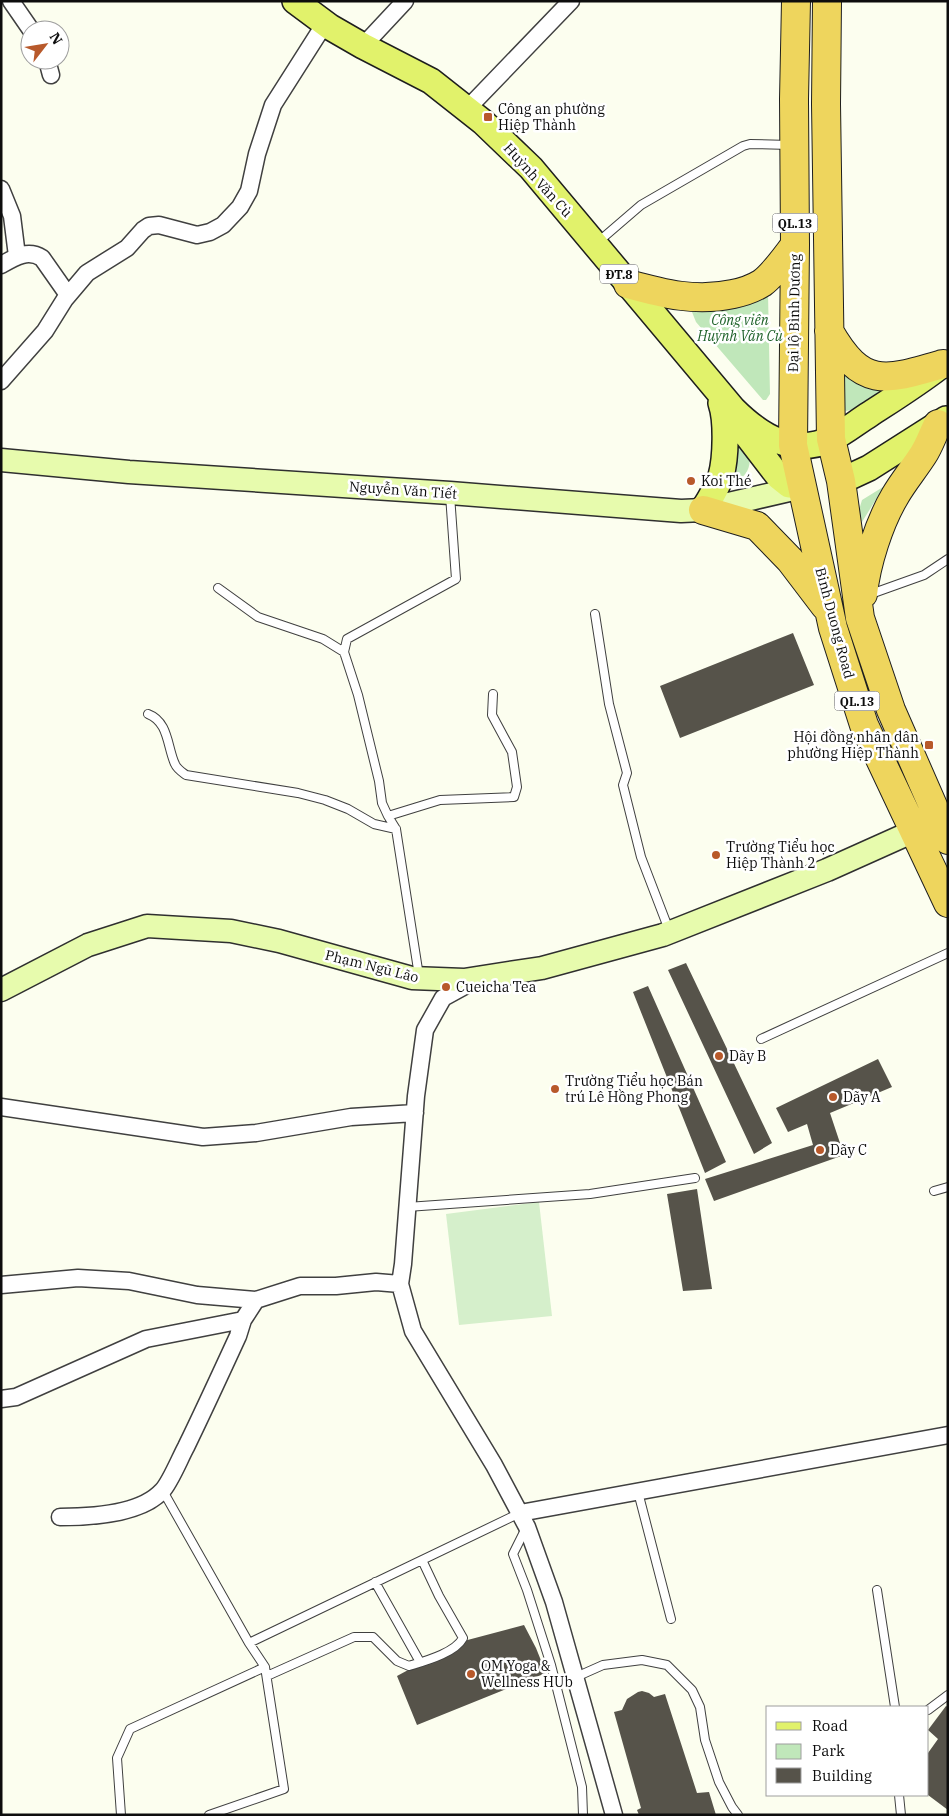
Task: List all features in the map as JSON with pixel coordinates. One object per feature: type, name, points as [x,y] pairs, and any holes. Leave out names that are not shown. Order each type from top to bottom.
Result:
[{"type":"highway","name":"Đại lộ Bình Dương","points":[[789,460],[795,245],[796,1]]},
{"type":"highway","name":"QL.13","points":[[827,1],[829,331]]},
{"type":"highway","points":[[628,284],[666,295],[691,298],[718,297],[741,292],[761,283],[774,271],[795,245]]},
{"type":"highway","points":[[829,331],[845,356],[855,366],[872,375],[886,377],[906,375],[945,363]]},
{"type":"highway","name":"Binh Duong Road","points":[[829,331],[831,439],[862,608],[891,710],[945,827]]},
{"type":"highway","points":[[862,608],[865,580],[876,542],[889,509],[895,496],[943,421]]},
{"type":"highway","points":[[789,460],[831,439]]},
{"type":"highway","name":"Binh Duong Road","points":[[789,460],[802,487],[833,628],[864,725],[948,903]]},
{"type":"highway","points":[[802,487],[840,481]]},
{"type":"highway","points":[[703,510],[757,526],[790,560],[830,611]]},
{"type":"main road","name":"Huỳnh Văn Cù","points":[[295,1],[362,46],[431,81],[483,122],[530,168],[716,389],[748,424],[776,441],[789,460]]},
{"type":"main road","points":[[831,439],[945,363]]},
{"type":"main road","points":[[703,510],[714,494],[721,475],[726,428],[722,406],[716,389]]},
{"type":"main road","points":[[840,481],[870,468],[943,421]]},
{"type":"street","points":[[11,1],[24,20]]},
{"type":"street","points":[[362,46],[405,1]]},
{"type":"street","points":[[467,109],[571,1]]},
{"type":"street","points":[[1,380],[45,331],[68,295],[87,273],[127,248],[136,236],[150,226],[159,225],[197,235],[210,232],[216,229],[240,207],[249,191],[257,154],[273,105],[324,22]]},
{"type":"street","points":[[1,189],[12,216],[17,256]]},
{"type":"street","points":[[1,265],[17,256],[29,253],[36,254],[42,258],[68,295]]},
{"type":"street","name":"Nguyễn Văn Tiết","points":[[1,460],[129,472],[450,493],[681,511],[703,510],[802,487]]},
{"type":"street","points":[[703,510],[734,498],[789,460]]},
{"type":"street","name":"Phạm Ngũ Lão","points":[[1,990],[88,945],[147,926],[231,931],[279,941],[420,979],[464,980],[542,968],[670,932],[827,870],[914,831]]},
{"type":"street","points":[[478,978],[443,998],[425,1030],[415,1112],[400,1284],[413,1331],[494,1465],[523,1520],[554,1602],[614,1815]]},
{"type":"street","points":[[1,1107],[203,1137],[256,1133],[350,1117],[415,1112]]},
{"type":"street","points":[[1,1285],[86,1278],[129,1281],[197,1295],[256,1300],[300,1286],[336,1286],[376,1282],[400,1284]]},
{"type":"street","points":[[60,1517],[87,1517],[123,1511],[149,1501],[163,1491],[238,1336],[242,1320],[256,1300]]},
{"type":"street","points":[[1,1399],[16,1397],[146,1339],[242,1320]]},
{"type":"street","points":[[523,1520],[638,1492],[948,1434]]},
{"type":"lane","points":[[595,245],[641,205],[743,146],[750,144],[794,145]]},
{"type":"lane","points":[[420,979],[396,829],[382,803],[379,781],[358,695],[344,652],[347,639],[456,579],[450,493]]},
{"type":"lane","points":[[862,608],[924,575],[948,559]]},
{"type":"lane","points":[[218,588],[258,617],[323,639],[344,652]]},
{"type":"lane","points":[[595,614],[609,704],[627,773],[623,785],[642,857],[670,932]]},
{"type":"lane","points":[[388,816],[440,800],[514,797],[517,787],[512,752],[492,716],[493,694]]},
{"type":"lane","points":[[148,714],[155,717],[161,724],[169,740],[175,764],[186,774],[298,793],[341,806],[374,824],[396,829]]},
{"type":"lane","points":[[761,1039],[948,953]]},
{"type":"lane","points":[[407,1207],[590,1194],[695,1178]]},
{"type":"lane","points":[[934,1191],[948,1187]]},
{"type":"lane","points":[[163,1491],[265,1667],[284,1789],[209,1815]]},
{"type":"lane","points":[[638,1492],[671,1619]]},
{"type":"lane","points":[[249,1642],[422,1560],[523,1520]]},
{"type":"lane","points":[[523,1520],[513,1554],[527,1590],[551,1665],[582,1787],[583,1815]]},
{"type":"lane","points":[[267,1676],[354,1637],[373,1637],[397,1661],[409,1666],[433,1658],[460,1644],[463,1638],[439,1596],[422,1560]]},
{"type":"lane","points":[[375,1582],[420,1662]]},
{"type":"lane","points":[[877,1590],[895,1706]]},
{"type":"lane","points":[[576,1677],[603,1665],[642,1660],[667,1665],[692,1690],[700,1707],[705,1740],[719,1782],[738,1815]]},
{"type":"lane","points":[[121,1815],[117,1758],[130,1729],[265,1667]]},
{"type":"lane","points":[[929,1709],[948,1695]]},
{"type":"lane","points":[[899,1796],[901,1815]]},
{"type":"green space","name":"Công viên Huỳnh Văn Cù","points":[[768,293],[770,394],[766,400],[763,400],[696,322],[692,312],[693,308]]},
{"type":"green space","points":[[843,370],[884,391],[846,411],[844,409]]},
{"type":"green space","points":[[738,443],[746,452],[750,461],[746,473],[736,482]]},
{"type":"green space","points":[[883,487],[862,522],[859,510],[862,500]]},
{"type":"green space","points":[[539,1202],[552,1316],[459,1325],[446,1214]]},
{"type":"building","points":[[793,633],[814,685],[680,738],[660,686]]},
{"type":"building","name":"Dãy B","points":[[686,963],[772,1143],[754,1154],[668,970]]},
{"type":"building","points":[[648,986],[726,1162],[705,1173],[633,992]]},
{"type":"building","points":[[878,1059],[892,1087],[830,1113],[844,1155],[714,1201],[705,1179],[813,1145],[807,1124],[788,1132],[776,1108]]},
{"type":"building","points":[[697,1189],[712,1289],[683,1291],[667,1194]]},
{"type":"building","name":"OM Yoga & Wellness HUb","points":[[524,1625],[546,1673],[417,1725],[397,1676],[460,1642]]},
{"type":"building","points":[[642,1691],[654,1697],[665,1694],[697,1793],[709,1792],[716,1815],[639,1815],[637,1810],[641,1808],[614,1712],[622,1710],[627,1699]]},
{"type":"building","points":[[946,1706],[948,1707],[948,1810],[929,1796],[929,1752],[938,1739],[929,1729]]},
{"type":"place","name":"Công an phường Hiệp Thành","points":[[488,117]]},
{"type":"place","name":"Koi Thé","points":[[691,481]]},
{"type":"place","name":"Hội đồng nhân dân phường Hiệp Thành","points":[[929,745]]},
{"type":"place","name":"Trường Tiểu học Hiệp Thành 2","points":[[716,855]]},
{"type":"place","name":"Cueicha Tea","points":[[446,987]]},
{"type":"place","name":"Dãy B","points":[[719,1056]]},
{"type":"place","name":"Trường Tiểu học Bán trú Lê Hồng Phong","points":[[555,1089]]},
{"type":"place","name":"Dãy A","points":[[833,1097]]},
{"type":"place","name":"Dãy C","points":[[820,1150]]},
{"type":"place","name":"OM Yoga & Wellness HUb","points":[[471,1674]]}]
